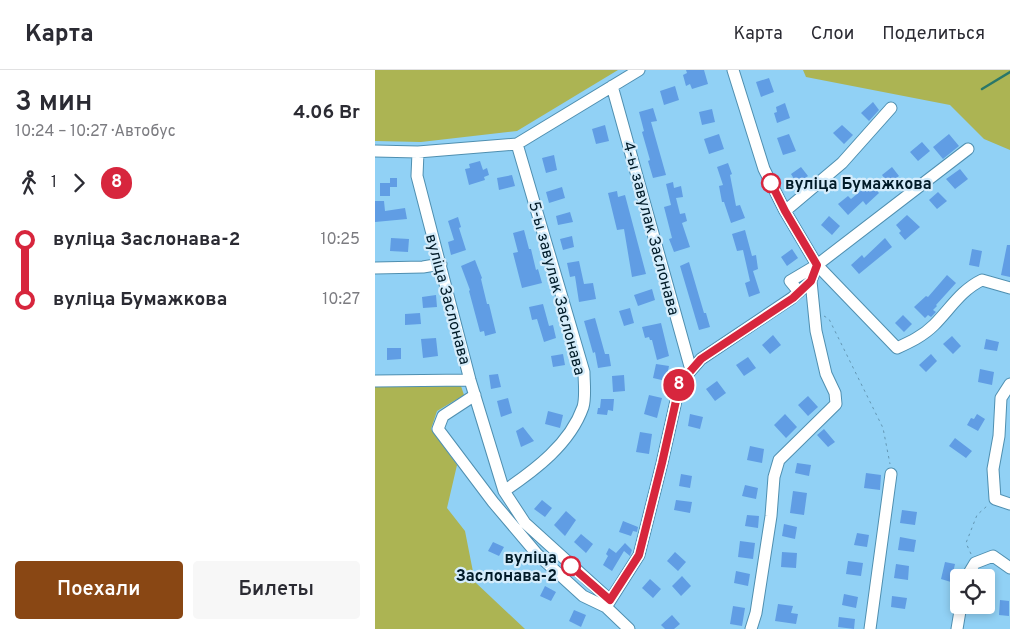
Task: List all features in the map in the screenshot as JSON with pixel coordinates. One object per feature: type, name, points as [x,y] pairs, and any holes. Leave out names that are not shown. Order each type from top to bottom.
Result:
[{"type":"street","points":[[375,151],[418,152],[517,144],[639,70]]},
{"type":"street","points":[[733,70],[764,169],[785,211],[817,265],[897,348],[916,340],[933,327],[967,289],[982,280],[1010,288]]},
{"type":"street","name":"4-ы завулак Заслонава","points":[[613,86],[691,370]]},
{"type":"street","points":[[785,211],[842,163],[891,108]]},
{"type":"street","name":"5-ы завулак Заслонава","points":[[504,491],[532,472],[571,432],[583,405],[584,372],[517,144]]},
{"type":"street","points":[[799,292],[790,281],[817,265],[968,149]]},
{"type":"street","name":"вуліца Заслонава","points":[[418,152],[417,176],[470,380],[504,491],[525,523],[608,604],[629,629]]},
{"type":"street","points":[[375,268],[423,267],[441,264]]},
{"type":"street","points":[[751,629],[756,613],[771,516],[774,477],[779,460],[835,404],[835,393],[826,374],[816,331],[811,281],[817,265]]},
{"type":"street","points":[[475,395],[443,416],[438,429],[493,502],[537,554],[583,596],[608,604],[639,555],[680,383],[701,359],[793,298],[811,281]]},
{"type":"street","points":[[375,381],[470,380]]},
{"type":"street","points":[[1010,384],[1001,398],[1004,437],[993,469],[995,499],[1010,504]]},
{"type":"street","points":[[870,629],[891,474]]},
{"type":"street","points":[[971,569],[975,563],[993,556],[1010,568]]},
{"type":"street","points":[[957,629],[960,614]]},
{"type":"path","points":[[814,312],[829,319],[883,428],[891,474]]},
{"type":"path","points":[[975,563],[966,543],[977,516],[995,499]]},
{"type":"green space","points":[[375,70],[618,70],[517,131],[421,142],[375,141]]},
{"type":"green space","points":[[803,70],[1010,70],[1010,150],[984,139],[950,105],[806,77]]},
{"type":"green space","points":[[461,386],[464,395],[437,411],[431,429],[457,465],[447,508],[465,531],[475,582],[525,629],[375,629],[375,387]]},
{"type":"building","points":[[686,70],[704,70],[708,84],[692,89],[690,84],[686,86],[683,75],[687,73]]},
{"type":"building","points":[[769,78],[774,92],[761,97],[756,82]]},
{"type":"building","points":[[675,86],[679,100],[664,105],[660,91]]},
{"type":"building","points":[[873,102],[879,110],[869,121],[861,113]]},
{"type":"building","points":[[785,103],[790,118],[777,123],[774,113],[777,112],[776,107]]},
{"type":"building","points":[[653,108],[657,121],[651,122],[666,175],[653,178],[639,112]]},
{"type":"building","points":[[712,109],[715,122],[702,125],[699,112]]},
{"type":"building","points":[[605,125],[609,141],[596,144],[592,129]]},
{"type":"building","points":[[842,125],[853,135],[844,144],[833,133]]},
{"type":"building","points":[[719,134],[724,149],[709,154],[704,139]]},
{"type":"building","points":[[789,134],[796,151],[783,155],[777,138]]},
{"type":"building","points":[[949,134],[959,146],[943,159],[933,147]]},
{"type":"building","points":[[922,142],[930,151],[918,161],[910,152]]},
{"type":"building","points":[[554,155],[557,170],[546,173],[542,158]]},
{"type":"building","points":[[480,161],[483,170],[487,168],[489,175],[484,177],[485,180],[469,185],[465,169],[470,168],[469,164]]},
{"type":"building","points":[[728,163],[732,174],[730,175],[736,206],[740,205],[745,218],[731,223],[724,202],[722,202],[719,186],[723,185],[717,167]]},
{"type":"building","points":[[801,167],[808,176],[797,184],[791,174]]},
{"type":"building","points":[[892,167],[899,176],[889,184],[882,175]]},
{"type":"building","points":[[960,169],[968,179],[955,189],[946,179]]},
{"type":"building","points":[[512,175],[515,186],[499,190],[497,178]]},
{"type":"building","points":[[390,178],[397,178],[397,187],[390,187],[390,196],[380,196],[380,183],[390,183]]},
{"type":"building","points":[[673,182],[674,188],[681,186],[683,197],[676,198],[680,214],[685,213],[687,221],[682,223],[690,247],[674,252],[669,239],[672,238],[664,207],[671,205],[666,184]]},
{"type":"building","points":[[870,183],[879,193],[866,205],[863,201],[848,215],[838,204],[848,196],[851,199]]},
{"type":"building","points":[[562,187],[565,198],[549,203],[546,192]]},
{"type":"building","points":[[617,191],[618,197],[625,195],[646,274],[632,277],[624,229],[617,230],[608,193]]},
{"type":"building","points":[[938,192],[947,201],[937,209],[929,200]]},
{"type":"building","points":[[375,201],[384,201],[385,211],[405,208],[407,219],[375,222]]},
{"type":"building","points":[[570,212],[573,222],[558,225],[556,216]]},
{"type":"building","points":[[907,215],[920,227],[905,240],[899,233],[901,231],[896,225]]},
{"type":"building","points":[[829,216],[840,226],[832,235],[821,225]]},
{"type":"building","points":[[458,217],[461,227],[459,228],[466,250],[451,255],[448,242],[454,240],[448,221]]},
{"type":"building","points":[[524,230],[536,270],[538,269],[542,283],[522,288],[513,253],[518,252],[513,233]]},
{"type":"building","points":[[745,230],[752,256],[756,255],[758,269],[753,271],[760,293],[749,297],[745,283],[750,281],[743,250],[737,251],[732,234]]},
{"type":"building","points":[[572,236],[574,247],[563,250],[560,239]]},
{"type":"building","points":[[391,238],[409,239],[408,252],[390,251]]},
{"type":"building","points":[[885,238],[892,247],[859,274],[851,265],[862,255],[864,258]]},
{"type":"building","points":[[1007,245],[1010,245],[1010,277],[1001,275]]},
{"type":"building","points":[[792,249],[798,258],[787,266],[781,257]]},
{"type":"building","points":[[972,249],[982,251],[979,267],[969,265]]},
{"type":"building","points":[[475,260],[482,278],[487,304],[489,304],[496,333],[485,336],[484,331],[480,332],[470,290],[461,266]]},
{"type":"building","points":[[579,261],[584,284],[593,283],[596,299],[579,302],[575,276],[570,277],[567,263]]},
{"type":"building","points":[[689,262],[710,327],[699,330],[680,266]]},
{"type":"building","points":[[947,275],[956,283],[936,305],[933,310],[936,312],[931,317],[928,315],[925,318],[914,307],[926,296],[928,297]]},
{"type":"building","points":[[652,289],[655,300],[638,306],[634,295]]},
{"type":"building","points":[[436,295],[437,307],[423,308],[422,297]]},
{"type":"building","points":[[543,304],[549,326],[553,325],[556,338],[544,342],[537,319],[532,320],[529,307]]},
{"type":"building","points":[[630,308],[634,323],[624,326],[619,311]]},
{"type":"building","points":[[420,313],[421,324],[405,325],[405,314]]},
{"type":"building","points":[[903,315],[912,324],[904,332],[895,323]]},
{"type":"building","points":[[595,318],[605,354],[609,354],[611,366],[598,368],[595,352],[593,353],[584,321]]},
{"type":"building","points":[[661,323],[669,356],[657,360],[652,340],[649,337],[645,338],[642,327]]},
{"type":"building","points":[[773,335],[781,345],[770,354],[762,345]]},
{"type":"building","points":[[952,336],[961,346],[953,354],[943,344]]},
{"type":"building","points":[[436,338],[438,356],[423,358],[421,339]]},
{"type":"building","points":[[986,339],[999,342],[997,351],[984,349]]},
{"type":"building","points":[[387,348],[401,348],[401,359],[387,360]]},
{"type":"building","points":[[563,354],[565,365],[553,367],[551,356]]},
{"type":"building","points":[[931,354],[937,361],[926,372],[919,365]]},
{"type":"building","points":[[748,357],[756,368],[744,376],[736,365]]},
{"type":"building","points":[[656,364],[669,366],[666,381],[653,378]]},
{"type":"building","points":[[980,369],[994,372],[992,385],[978,382]]},
{"type":"building","points":[[498,374],[501,387],[491,389],[489,375]]},
{"type":"building","points":[[624,375],[625,391],[613,392],[612,376]]},
{"type":"building","points":[[717,381],[726,393],[715,401],[706,389]]},
{"type":"building","points":[[649,395],[662,398],[657,418],[644,414]]},
{"type":"building","points":[[808,396],[818,407],[808,416],[798,405]]},
{"type":"building","points":[[508,398],[512,413],[501,417],[497,401]]},
{"type":"building","points":[[601,399],[614,399],[613,411],[608,410],[607,415],[597,414]]},
{"type":"building","points":[[548,411],[563,415],[560,428],[545,424]]},
{"type":"building","points":[[690,414],[703,417],[700,429],[688,426]]},
{"type":"building","points":[[785,414],[797,427],[786,438],[774,425]]},
{"type":"building","points":[[977,414],[985,419],[978,431],[967,425],[971,418],[974,419]]},
{"type":"building","points":[[523,427],[534,441],[521,447],[516,431]]},
{"type":"building","points":[[824,429],[835,442],[828,447],[817,435]]},
{"type":"building","points":[[640,432],[652,434],[649,454],[636,452]]},
{"type":"building","points":[[955,438],[972,451],[966,458],[949,446]]},
{"type":"building","points":[[750,446],[764,449],[762,463],[747,460]]},
{"type":"building","points":[[797,463],[811,465],[809,476],[795,473]]},
{"type":"building","points":[[866,473],[881,475],[880,490],[864,488]]},
{"type":"building","points":[[681,474],[692,476],[690,488],[679,486]]},
{"type":"building","points":[[745,485],[758,488],[756,499],[742,496]]},
{"type":"building","points":[[793,491],[807,493],[804,515],[790,513]]},
{"type":"building","points":[[542,500],[552,508],[545,517],[534,509]]},
{"type":"building","points":[[676,500],[692,502],[690,513],[674,510]]},
{"type":"building","points":[[902,510],[917,512],[915,525],[900,523]]},
{"type":"building","points":[[566,511],[576,520],[565,536],[554,525]]},
{"type":"building","points":[[747,515],[759,516],[758,528],[745,526]]},
{"type":"building","points":[[623,521],[638,527],[637,532],[633,531],[631,536],[619,532]]},
{"type":"building","points":[[784,524],[797,527],[795,539],[782,536]]},
{"type":"building","points":[[857,533],[869,535],[867,547],[854,545]]},
{"type":"building","points":[[581,534],[593,544],[586,553],[574,542]]},
{"type":"building","points":[[900,537],[916,540],[914,552],[898,550]]},
{"type":"building","points":[[740,541],[755,543],[753,559],[738,557]]},
{"type":"building","points":[[493,542],[504,547],[499,556],[488,551]]},
{"type":"building","points":[[625,543],[632,550],[630,556],[624,551],[612,571],[603,565],[608,556],[606,554],[609,548],[616,553]]},
{"type":"building","points":[[675,552],[686,562],[678,571],[667,561]]},
{"type":"building","points":[[782,552],[797,553],[796,568],[781,567]]},
{"type":"building","points":[[848,561],[863,563],[861,576],[846,574]]},
{"type":"building","points":[[945,562],[955,564],[954,569],[950,569],[950,582],[941,579]]},
{"type":"building","points":[[896,564],[909,566],[908,580],[894,578]]},
{"type":"building","points":[[736,571],[750,574],[748,586],[734,583]]},
{"type":"building","points":[[682,576],[691,586],[681,596],[672,586]]},
{"type":"building","points":[[650,579],[661,589],[653,598],[642,588]]},
{"type":"building","points":[[545,586],[556,592],[551,601],[540,596]]},
{"type":"building","points":[[844,594],[858,597],[856,608],[842,605]]},
{"type":"building","points":[[892,596],[907,598],[905,609],[891,607]]},
{"type":"building","points":[[1000,600],[1009,601],[1009,616],[999,615]]},
{"type":"building","points":[[778,604],[793,606],[791,613],[798,614],[796,624],[775,621]]},
{"type":"building","points":[[733,606],[745,608],[742,626],[730,624]]},
{"type":"building","points":[[574,610],[586,615],[581,627],[569,621]]},
{"type":"building","points":[[672,615],[680,624],[674,629],[665,629],[661,625]]},
{"type":"building","points":[[839,617],[855,619],[854,629],[838,627]]},
{"type":"waterway","points":[[982,89],[1010,72]]},
{"type":"bus line","name":"8","points":[[571,566],[610,600],[639,555],[680,383],[701,359],[793,298],[811,281],[817,265],[771,183]]},
{"type":"place","name":"вуліца Бумажкова","points":[[771,183]]},
{"type":"place","name":"вуліца Заслонава-2","points":[[571,566]]}]
